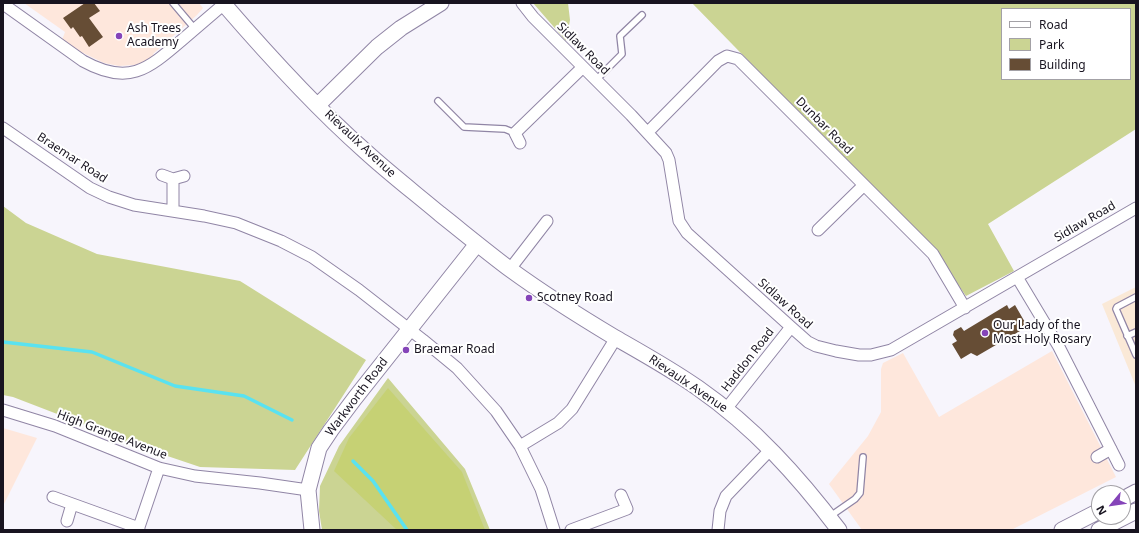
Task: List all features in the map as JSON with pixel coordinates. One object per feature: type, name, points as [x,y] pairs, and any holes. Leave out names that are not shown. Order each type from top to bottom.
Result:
[{"type":"street","points":[[318,105],[377,47],[441,3]]},
{"type":"street","name":"Sidlaw Road","points":[[522,3],[533,17],[648,132],[666,153],[669,160],[679,221],[686,233],[808,342],[816,346],[859,355],[871,355],[891,350],[1136,208]]},
{"type":"street","points":[[3,4],[93,67],[117,73],[132,73],[158,61],[224,4]]},
{"type":"street","name":"Rievaulx Avenue","points":[[224,4],[318,105],[364,150],[477,244],[510,269],[578,315],[668,368],[726,409],[771,449],[813,495],[839,530]]},
{"type":"street","name":"Dunbar Road","points":[[648,132],[718,62],[727,56],[738,59],[933,254],[965,308]]},
{"type":"street","points":[[517,138],[584,67]]},
{"type":"street","name":"Braemar Road","points":[[3,128],[90,188],[110,197],[134,205],[204,216],[236,224],[281,241],[312,257],[359,290],[410,329],[457,368],[496,411],[520,446]]},
{"type":"street","points":[[162,175],[179,177],[173,211]]},
{"type":"street","points":[[818,230],[864,185]]},
{"type":"street","points":[[510,269],[547,221]]},
{"type":"street","name":"Warkworth Road","points":[[312,530],[308,490],[319,448],[355,398],[477,244]]},
{"type":"street","points":[[1017,277],[1059,347],[1119,465]]},
{"type":"street","name":"Haddon Road","points":[[726,409],[791,327]]},
{"type":"street","points":[[554,530],[540,489],[520,446],[558,423],[572,409],[616,338]]},
{"type":"street","name":"High Grange Avenue","points":[[3,410],[55,426],[159,468],[195,476],[308,490]]},
{"type":"street","points":[[718,530],[720,511],[726,496],[771,449]]},
{"type":"street","points":[[1097,457],[1111,449]]},
{"type":"street","points":[[53,498],[139,529],[159,468]]},
{"type":"street","points":[[571,530],[627,509],[621,495]]},
{"type":"street","points":[[68,521],[72,504]]},
{"type":"street","points":[[1103,526],[1136,511]]},
{"type":"street","points":[[1062,530],[1091,515]]},
{"type":"lane","points":[[172,3],[195,29]]},
{"type":"lane","points":[[596,80],[622,54],[620,36],[642,15]]},
{"type":"lane","points":[[438,101],[464,127],[505,129],[517,138]]},
{"type":"lane","points":[[1136,298],[1117,307],[1116,309],[1136,355]]},
{"type":"lane","points":[[1127,336],[1136,332]]},
{"type":"lane","points":[[829,518],[855,499],[860,493],[863,457]]},
{"type":"shaded area","name":"Ash Trees Academy","points":[[24,3],[199,3],[203,8],[153,54],[155,56],[146,62],[134,65],[119,66],[104,63],[79,51],[62,40],[65,32]]},
{"type":"shaded area","points":[[1136,287],[1136,387],[1102,304]]},
{"type":"shaded area","points":[[1052,351],[1116,477],[1100,485],[1091,485],[1091,490],[1011,530],[862,530],[829,484],[868,436],[881,412],[881,369],[883,363],[903,353],[939,417]]},
{"type":"shaded area","points":[[3,428],[37,438],[3,506]]},
{"type":"green space","points":[[533,3],[568,3],[570,20],[566,41]]},
{"type":"green space","points":[[692,3],[1136,3],[1136,129],[988,224],[1014,271],[966,296],[935,252]]},
{"type":"green space","points":[[3,206],[26,223],[97,254],[240,281],[366,360],[295,470],[200,467],[129,443],[13,397],[3,395]]},
{"type":"green space","points":[[388,378],[465,469],[490,530],[322,530],[319,511],[320,486],[339,446]]},
{"type":"green space","points":[[388,388],[462,472],[485,530],[397,530],[334,471],[349,438]]},
{"type":"building","points":[[85,3],[94,3],[100,11],[89,18],[103,37],[89,47],[82,36],[80,37],[73,27],[71,29],[63,18]]},
{"type":"building","name":"Our Lady of the Most Holy Rosary","points":[[1007,305],[1009,309],[1015,305],[1026,324],[1019,328],[1020,331],[977,356],[971,353],[961,359],[952,344],[957,341],[953,335],[954,331],[961,327],[964,331]]},
{"type":"waterway","points":[[3,342],[92,352],[175,386],[244,396],[292,420]]},
{"type":"waterway","points":[[353,461],[373,481],[407,530]]},
{"type":"place","name":"Ash Trees Academy","points":[[119,36]]},
{"type":"place","name":"Scotney Road","points":[[529,298]]},
{"type":"place","name":"Our Lady of the Most Holy Rosary","points":[[985,333]]},
{"type":"place","name":"Braemar Road","points":[[406,350]]}]
